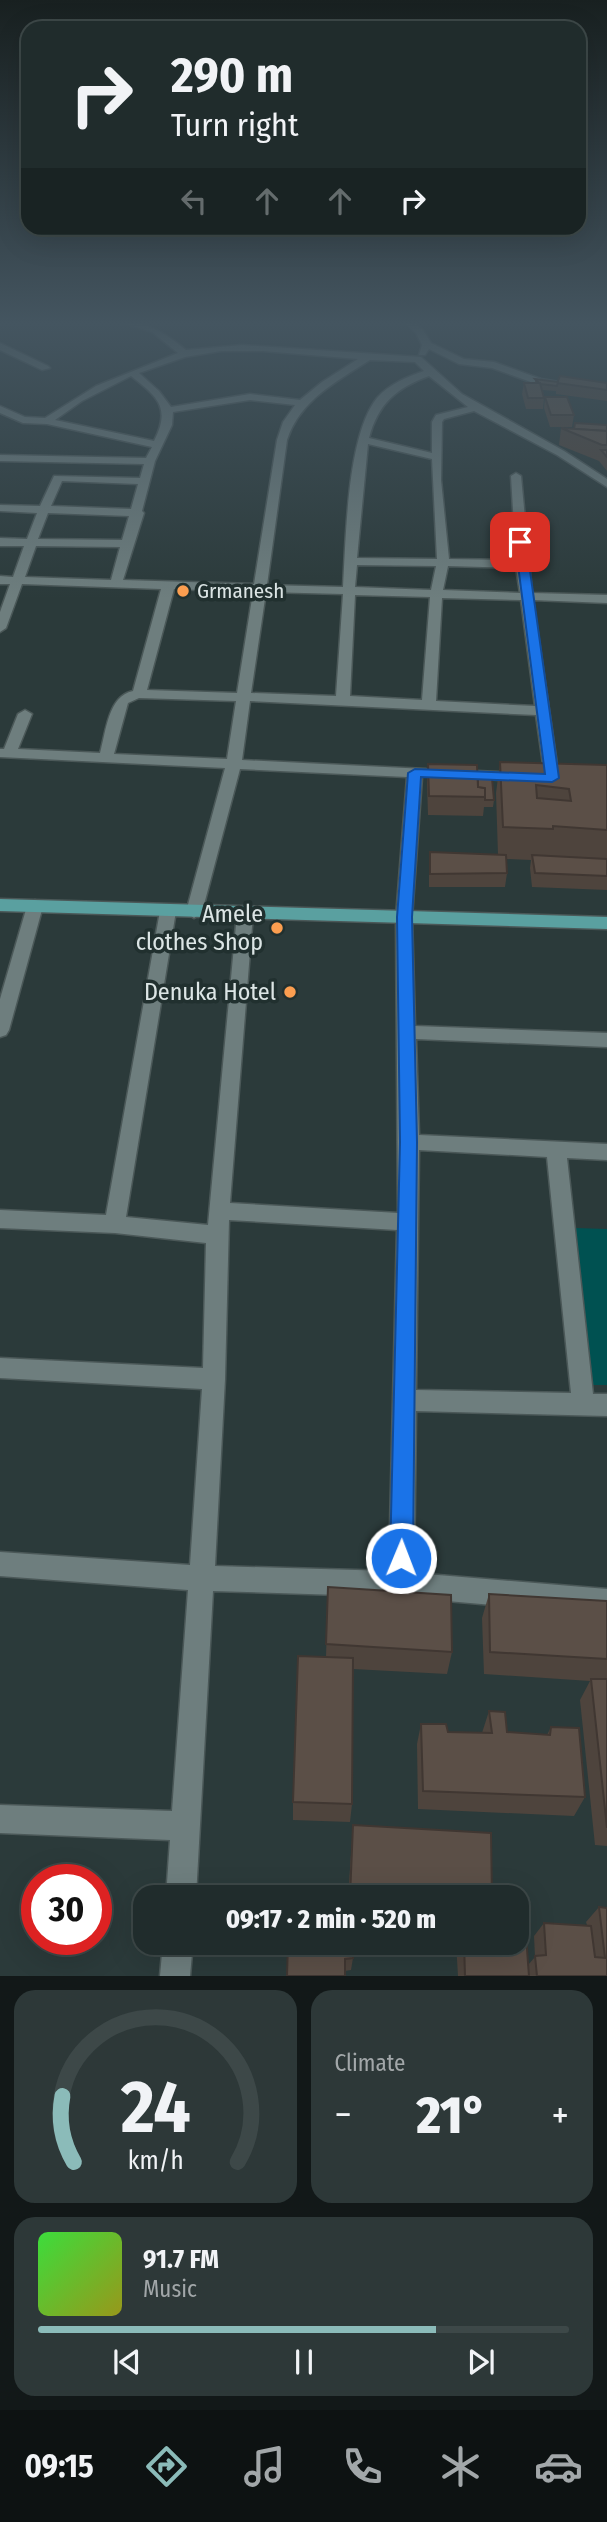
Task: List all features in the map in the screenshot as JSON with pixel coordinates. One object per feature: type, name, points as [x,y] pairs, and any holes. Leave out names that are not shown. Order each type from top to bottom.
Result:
[{"type":"main road","points":[[0,905],[607,923]]},
{"type":"street","points":[[11,414],[23,420],[47,421],[158,445]]},
{"type":"street","points":[[47,421],[56,414]]},
{"type":"street","points":[[116,584],[138,513],[149,461],[158,445],[169,414]]},
{"type":"street","points":[[194,912],[234,762],[246,698],[243,687],[282,440],[294,414]]},
{"type":"street","points":[[343,700],[351,561],[362,439],[373,414]]},
{"type":"street","points":[[429,705],[436,593],[443,561],[436,480],[437,422],[440,417],[451,414]]},
{"type":"street","points":[[491,414],[584,465],[607,484]]},
{"type":"street","points":[[362,439],[437,457]]},
{"type":"street","points":[[0,458],[149,461]]},
{"type":"street","points":[[0,628],[19,581],[42,509],[58,478],[63,460]]},
{"type":"street","points":[[25,714],[5,753],[559,779],[542,711],[522,564],[516,476]]},
{"type":"street","points":[[58,478],[145,481]]},
{"type":"street","points":[[0,508],[138,513]]},
{"type":"street","points":[[0,542],[127,544]]},
{"type":"street","points":[[351,561],[522,564]]},
{"type":"street","points":[[0,580],[607,599]]},
{"type":"street","points":[[139,694],[168,587]]},
{"type":"street","points":[[106,758],[122,701],[128,696],[139,694],[343,700],[542,711]]},
{"type":"street","points":[[401,1584],[405,1222],[409,1142],[404,917],[415,773]]},
{"type":"street","points":[[0,1030],[6,987],[35,906]]},
{"type":"street","points":[[115,1224],[167,911]]},
{"type":"street","points":[[182,1885],[203,1578],[214,1379],[218,1234],[245,914]]},
{"type":"street","points":[[407,1032],[607,1040]]},
{"type":"street","points":[[409,1142],[607,1152]]},
{"type":"street","points":[[556,1149],[583,1404]]},
{"type":"street","points":[[220,1211],[405,1222]]},
{"type":"street","points":[[0,1219],[115,1224],[218,1234]]},
{"type":"street","points":[[0,1368],[214,1379]]},
{"type":"street","points":[[405,1400],[607,1405]]},
{"type":"street","points":[[0,1564],[203,1578],[401,1584],[607,1602]]},
{"type":"street","points":[[0,1819],[186,1826]]},
{"type":"street","points":[[175,1976],[177,1955]]},
{"type":"shaded area","points":[[575,1228],[607,1229],[607,1385],[592,1385]]},
{"type":"building","points":[[575,423],[607,425],[607,431],[574,429]]},
{"type":"building","points":[[561,428],[607,431],[607,445],[602,445]]},
{"type":"building","points":[[500,762],[607,765],[607,830],[553,826],[553,829],[503,827]],"holes":[[[536,785],[569,789],[571,801],[537,798]]]},
{"type":"building","points":[[428,764],[477,765],[478,787],[485,788],[486,797],[429,796]]},
{"type":"building","points":[[478,778],[492,778],[494,800],[485,800],[485,788],[478,787]]},
{"type":"building","points":[[430,852],[506,855],[507,873],[430,874]]},
{"type":"building","points":[[532,855],[607,859],[607,876],[535,873]]},
{"type":"building","points":[[328,1587],[451,1595],[452,1652],[326,1644]]},
{"type":"building","points":[[489,1594],[607,1601],[607,1659],[490,1652]]},
{"type":"building","points":[[298,1656],[353,1658],[352,1804],[293,1802]]},
{"type":"building","points":[[591,1679],[607,1679],[607,1828]]},
{"type":"building","points":[[489,1711],[505,1712],[507,1732],[550,1735],[551,1727],[579,1728],[585,1797],[423,1791],[421,1724],[446,1724],[448,1732],[492,1733]]},
{"type":"building","points":[[353,1825],[491,1833],[492,1885],[350,1885]]},
{"type":"building","points":[[599,1907],[607,1908],[607,1976],[537,1976],[535,1956],[546,1955],[544,1923],[591,1926],[595,1957],[605,1958]]},
{"type":"building","points":[[288,1955],[353,1955],[353,1958],[345,1959],[345,1976],[287,1976]]},
{"type":"building","points":[[464,1955],[527,1955],[529,1976],[465,1976]]},
{"type":"place","name":"Grmanesh","points":[[183,591]]},
{"type":"place","name":"Amele clothes Shop","points":[[277,928]]},
{"type":"place","name":"Denuka Hotel","points":[[290,992]]},
{"type":"route","points":[[401,1558],[405,1400],[405,1222],[409,1142],[404,917],[415,773],[552,778],[520,542]]}]
